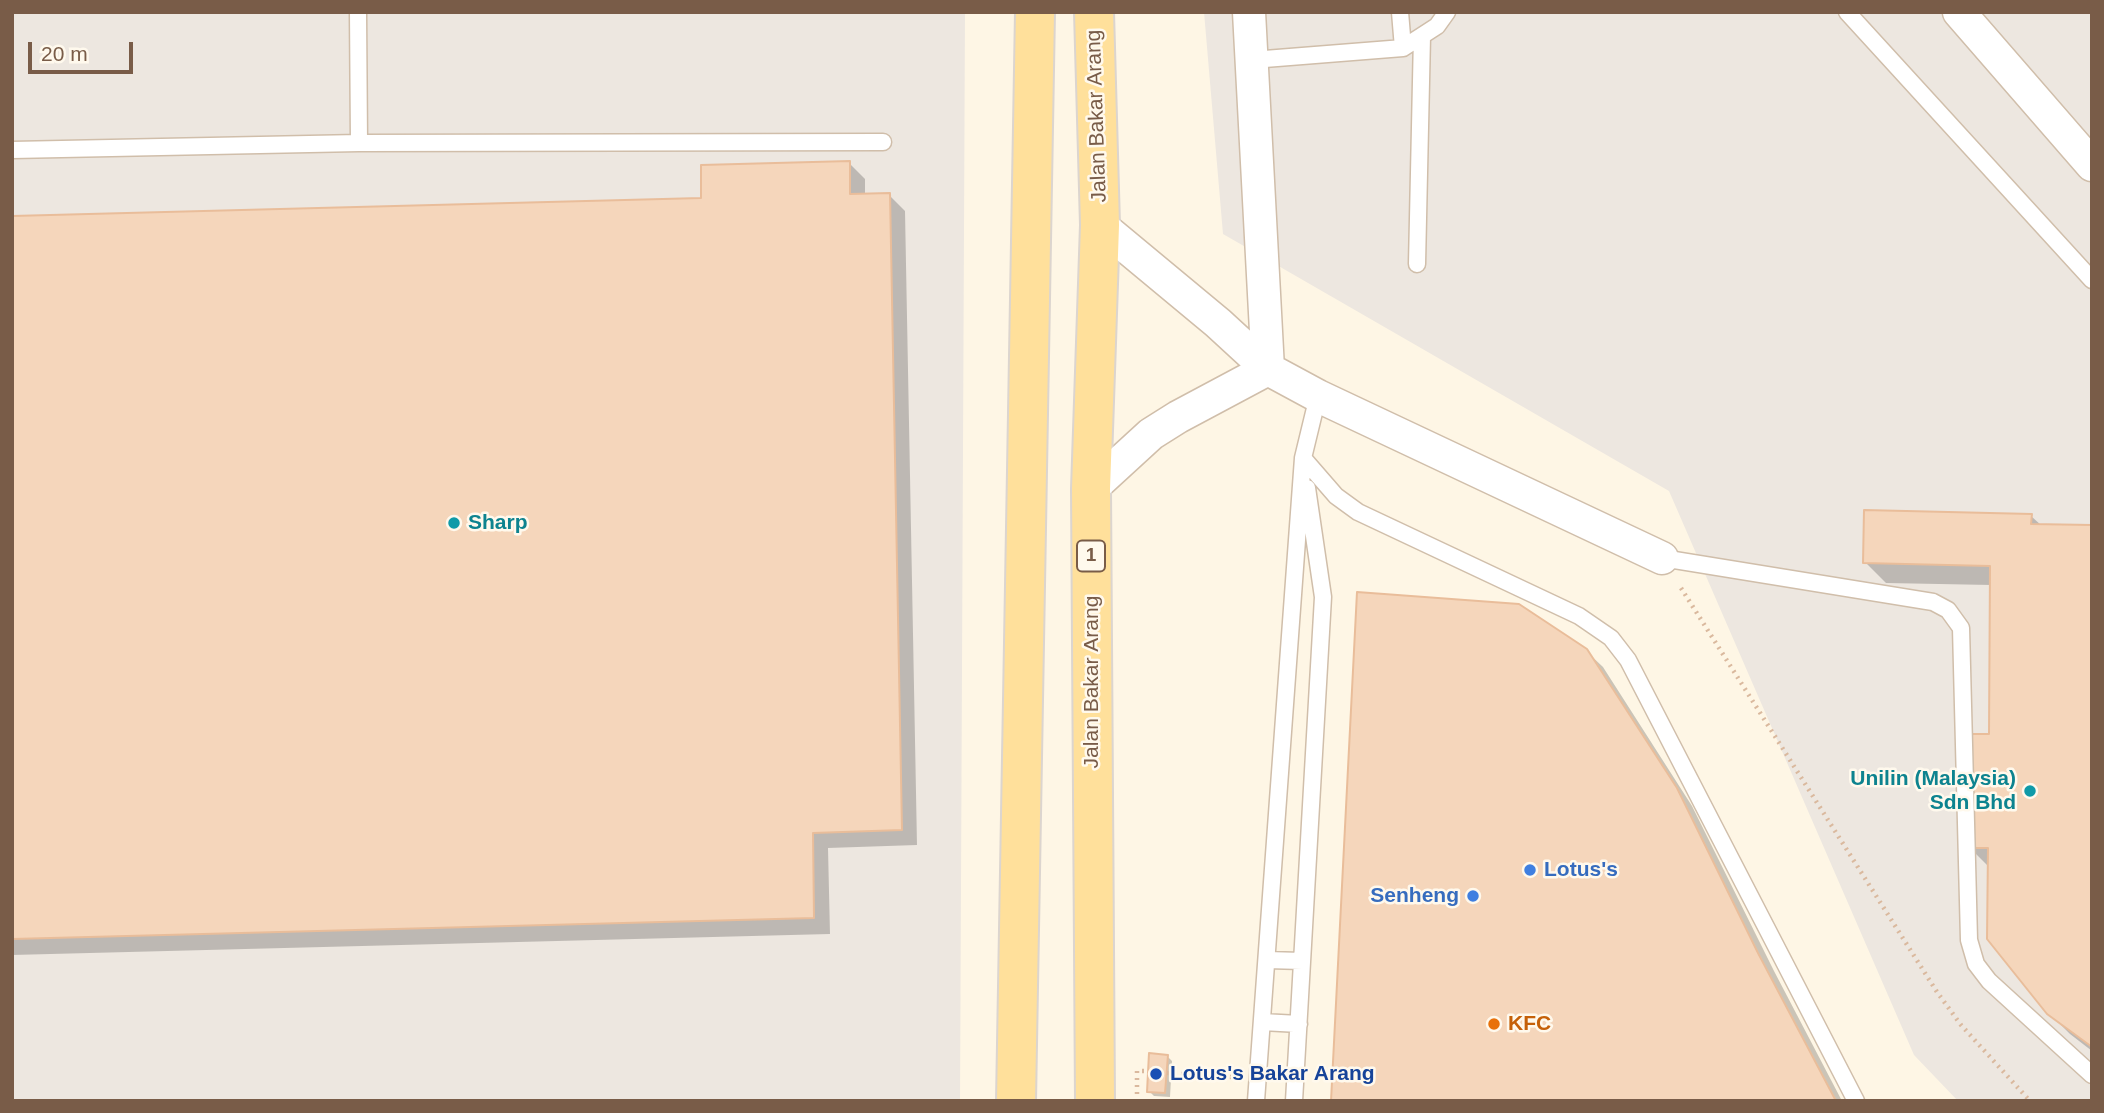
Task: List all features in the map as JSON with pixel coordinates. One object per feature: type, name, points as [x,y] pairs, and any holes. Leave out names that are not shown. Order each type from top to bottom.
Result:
[{"type":"main road","points":[[1016,1101],[1035,12]]},
{"type":"main road","name":"Jalan Bakar Arang","points":[[1094,12],[1100,225],[1091,489],[1095,1101]]},
{"type":"street","points":[[1249,12],[1268,369]]},
{"type":"street","points":[[1959,12],[2092,165]]},
{"type":"street","points":[[1100,225],[1218,323],[1268,369],[1318,396],[1662,558]]},
{"type":"street","points":[[1091,489],[1151,434],[1268,369]]},
{"type":"lane","points":[[358,12],[359,143]]},
{"type":"lane","points":[[1400,12],[1403,48]]},
{"type":"lane","points":[[1252,60],[1403,48],[1437,26],[1447,12]]},
{"type":"lane","points":[[1847,12],[2092,280]]},
{"type":"lane","points":[[1417,264],[1422,36]]},
{"type":"lane","points":[[12,150],[359,143],[883,142]]},
{"type":"lane","points":[[1256,1101],[1303,458],[1318,396]]},
{"type":"lane","points":[[1294,1101],[1322,597],[1303,458]]},
{"type":"lane","points":[[1303,458],[1336,496],[1358,512],[1579,616],[1611,638],[1628,660],[1856,1101]]},
{"type":"lane","points":[[1662,558],[1933,602],[1948,610],[1961,628],[1969,940],[1976,964],[1989,981],[2092,1075]]},
{"type":"lane","points":[[1267,960],[1302,961]]},
{"type":"lane","points":[[1262,1022],[1299,1024]]},
{"type":"path","points":[[1662,558],[1937,992],[1961,1025],[2030,1101]]},
{"type":"path","points":[[1137,1101],[1137,1071],[1148,1071]]},
{"type":"shaded area","name":"Sharp","points":[[12,12],[965,12],[960,1101],[12,1101]]},
{"type":"shaded area","points":[[1204,12],[2092,12],[2092,1101],[1958,1101],[1914,1055],[1669,491],[1223,234]]},
{"type":"building","name":"Sharp","points":[[850,161],[850,194],[890,193],[902,830],[813,833],[814,918],[12,939],[12,216],[701,198],[701,165]]},
{"type":"building","name":"Unilin (Malaysia) Sdn Bhd","points":[[1864,510],[2032,514],[2031,524],[2092,525],[2092,1047],[2047,1014],[1987,939],[1988,848],[1968,848],[1968,734],[1989,734],[1990,566],[1863,563]]},
{"type":"building","name":"Lotus's","points":[[1357,592],[1519,604],[1587,649],[1677,788],[1758,953],[1836,1101],[1331,1101]]},
{"type":"building","points":[[1149,1053],[1168,1055],[1165,1093],[1147,1092]]},
{"type":"place","name":"Sharp","points":[[454,523]]},
{"type":"place","name":"Unilin (Malaysia) Sdn Bhd","points":[[2030,791]]},
{"type":"place","name":"Lotus's","points":[[1530,870]]},
{"type":"place","name":"Senheng","points":[[1473,896]]},
{"type":"place","name":"KFC","points":[[1494,1024]]},
{"type":"place","name":"Lotus's Bakar Arang","points":[[1156,1074]]}]
